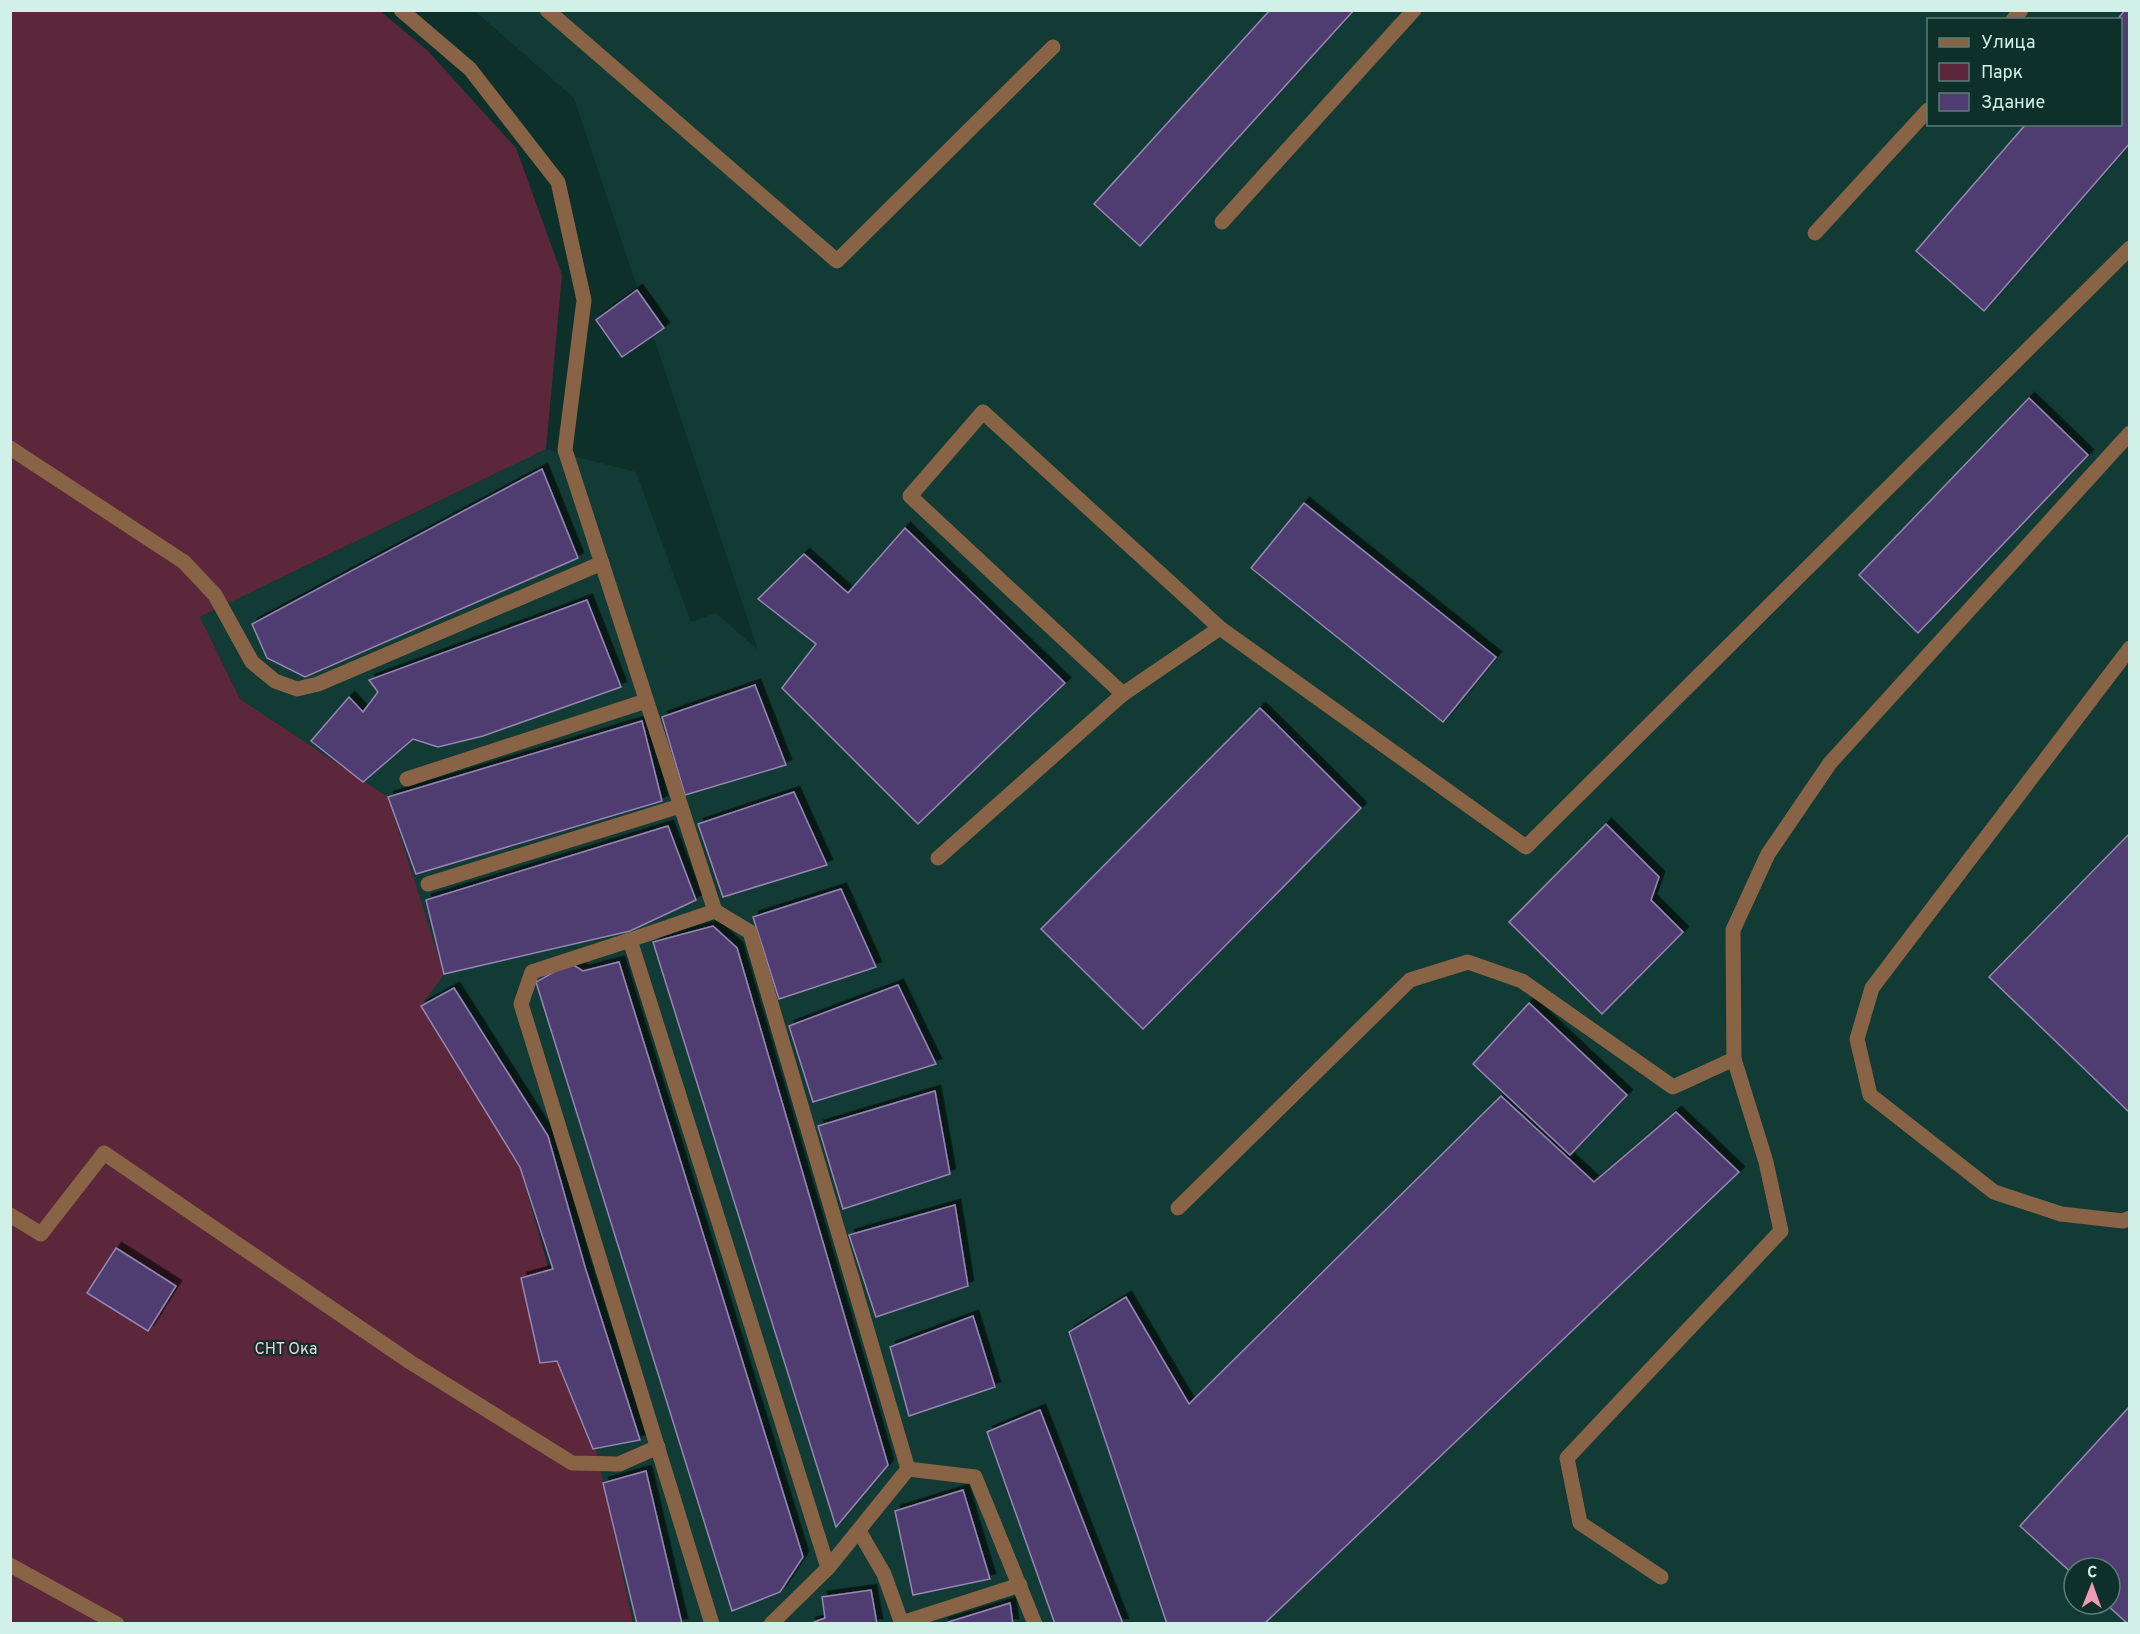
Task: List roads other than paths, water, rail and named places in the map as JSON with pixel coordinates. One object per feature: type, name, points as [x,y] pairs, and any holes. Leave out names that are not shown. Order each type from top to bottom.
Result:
[{"type":"lane","points":[[401,10],[470,69],[558,182],[584,300],[565,450],[714,911],[750,932],[908,1469]]},
{"type":"lane","points":[[547,10],[837,261],[1053,47]]},
{"type":"lane","points":[[1222,222],[1414,10]]},
{"type":"lane","points":[[1815,233],[1927,112]]},
{"type":"lane","points":[[1123,694],[910,496],[983,412],[1220,628],[1526,847],[2130,248]]},
{"type":"lane","points":[[1660,1577],[1580,1523],[1567,1458],[1781,1231],[1766,1162],[1734,1059],[1733,930],[1768,854],[1830,763],[2130,433]]},
{"type":"lane","points":[[10,448],[184,562],[215,595],[252,662],[275,681],[297,689],[318,684],[602,563]]},
{"type":"lane","points":[[938,858],[1123,694],[1220,628]]},
{"type":"lane","points":[[2130,648],[1872,988],[1857,1039],[1870,1095],[1994,1192],[2061,1214],[2123,1221],[2130,1218]]},
{"type":"lane","points":[[407,779],[646,701]]},
{"type":"lane","points":[[428,884],[680,806]]},
{"type":"lane","points":[[712,1623],[521,1004],[532,972],[714,911]]},
{"type":"lane","points":[[630,940],[828,1568]]},
{"type":"lane","points":[[1178,1208],[1410,980],[1468,962],[1522,981],[1673,1087],[1734,1059]]},
{"type":"lane","points":[[10,1215],[41,1234],[104,1153],[410,1362],[572,1463],[619,1464],[658,1447]]},
{"type":"lane","points":[[771,1623],[828,1568],[908,1469]]},
{"type":"lane","points":[[908,1469],[975,1477],[1035,1623]]},
{"type":"lane","points":[[858,1531],[884,1574],[902,1623],[1020,1585]]},
{"type":"lane","points":[[10,1565],[117,1623]]},
{"type":"park label","name":"СНТ Ока","points":[[286,1348]]}]
